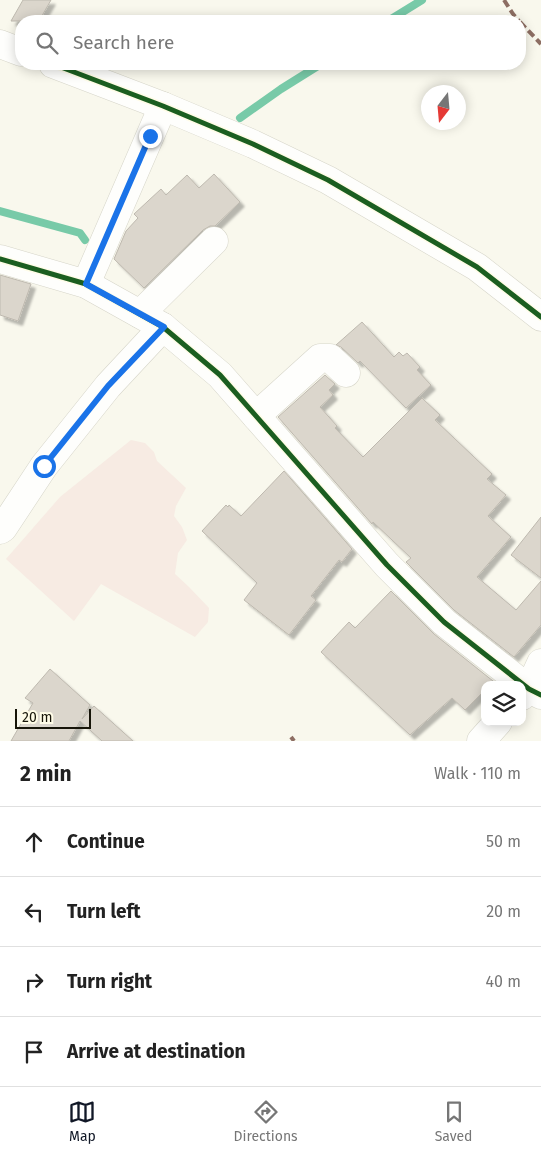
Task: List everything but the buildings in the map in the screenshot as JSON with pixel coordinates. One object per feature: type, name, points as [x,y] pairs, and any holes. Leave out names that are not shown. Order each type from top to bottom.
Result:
[{"type":"street","points":[[0,44],[15,50]]},
{"type":"street","points":[[69,70],[163,106],[253,144],[328,180],[477,267],[541,317]]},
{"type":"street","points":[[86,284],[163,106]]},
{"type":"street","points":[[140,314],[214,241]]},
{"type":"street","points":[[0,259],[86,284],[164,327],[220,375],[387,565],[444,622],[531,693],[541,663]]},
{"type":"street","points":[[0,530],[4,528],[44,466],[108,386],[164,327]]},
{"type":"street","points":[[256,416],[320,358],[330,358],[346,373]]},
{"type":"street","points":[[481,741],[494,726]]},
{"type":"shaded area","points":[[131,440],[145,443],[154,452],[157,461],[186,488],[176,506],[174,516],[182,527],[187,540],[178,553],[175,574],[209,608],[208,622],[195,637],[101,584],[74,621],[6,559],[60,497]]},
{"type":"waterway","points":[[398,15],[422,0]]},
{"type":"waterway","points":[[240,118],[311,70]]},
{"type":"waterway","points":[[0,211],[80,233],[85,240]]},
{"type":"marked path","points":[[504,0],[514,15]]},
{"type":"marked path","points":[[526,28],[541,44]]},
{"type":"marked path","points":[[291,737],[294,741]]},
{"type":"cycle path","points":[[69,70],[163,106],[253,144],[328,180],[477,267],[541,317]]},
{"type":"cycle path","points":[[0,259],[86,284],[163,327],[220,375],[387,565],[444,622],[529,689],[541,695]]},
{"type":"route","points":[[44,466],[108,386],[164,327],[86,284],[150,136]]}]
